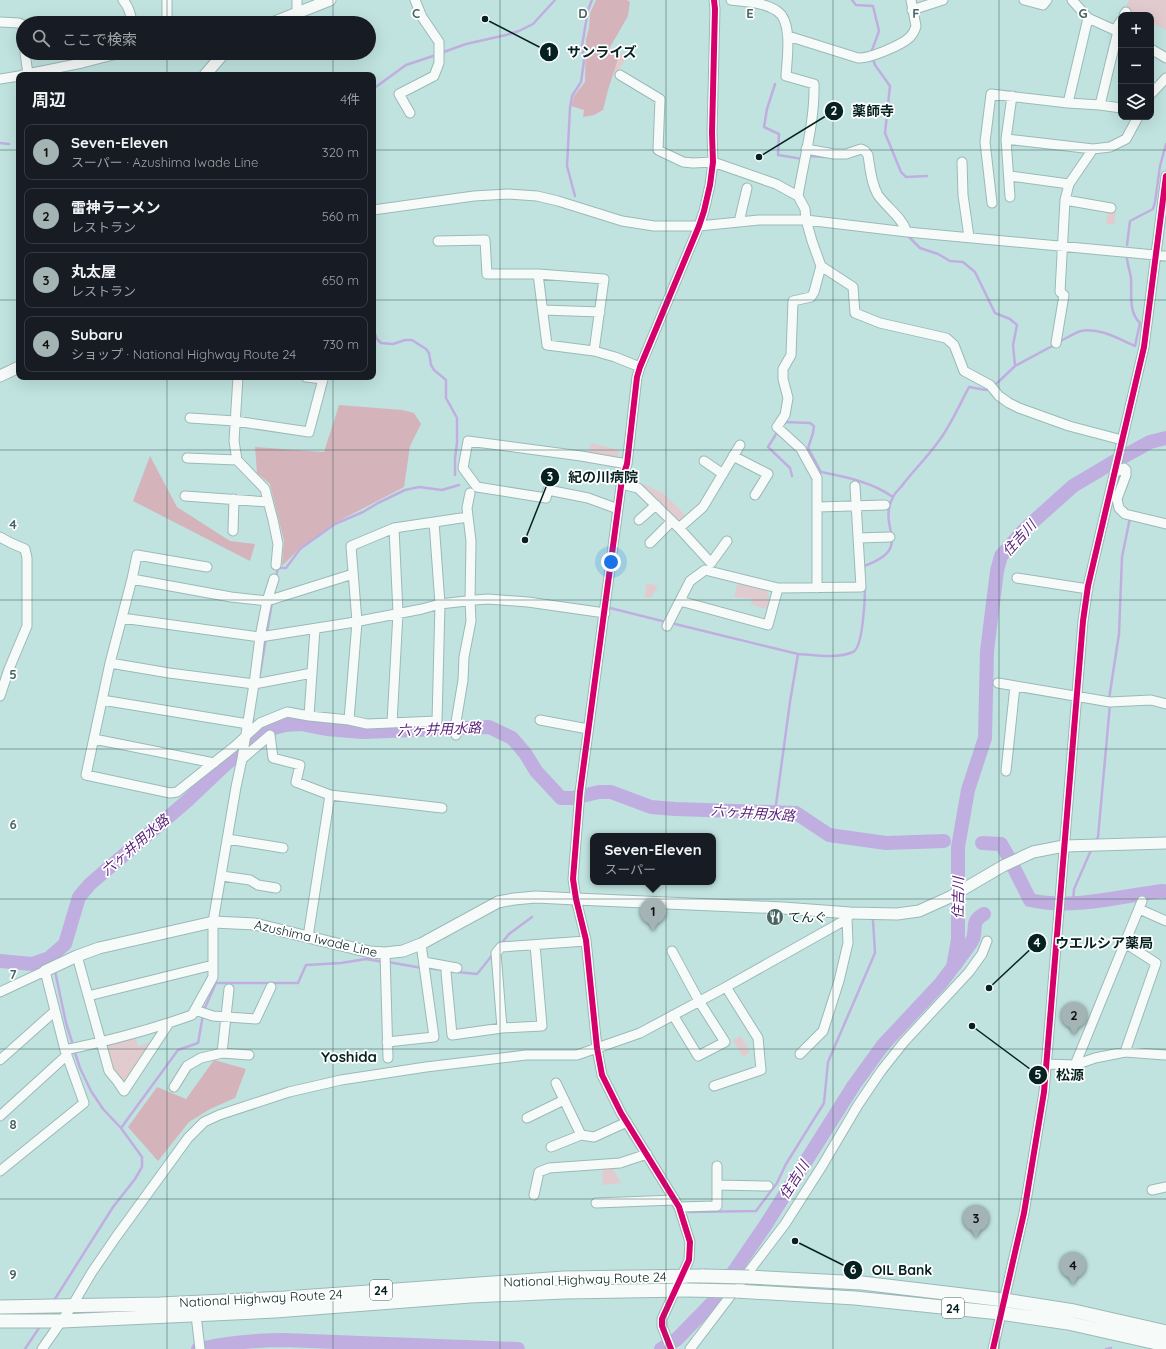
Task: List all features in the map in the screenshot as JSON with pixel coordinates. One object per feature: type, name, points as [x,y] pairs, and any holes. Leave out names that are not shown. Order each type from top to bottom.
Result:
[{"type":"highway","name":"National Highway Route 24","points":[[0,1307],[160,1304],[285,1298],[564,1278],[704,1276],[862,1283],[1004,1300],[1074,1311],[1166,1332]]},
{"type":"highway","name":"National Highway Route 24","points":[[0,1321],[56,1321],[275,1311],[470,1296],[682,1290],[736,1291],[855,1298],[1000,1313],[1068,1323],[1166,1345]]},
{"type":"main road","points":[[288,16],[330,0]]},
{"type":"main road","points":[[208,72],[218,60]]},
{"type":"main road","points":[[0,376],[16,368]]},
{"type":"main road","name":"Azushima Iwade Line","points":[[45,970],[99,948],[213,922],[255,924],[370,952],[385,960],[402,951],[421,944],[498,902],[514,899],[576,899],[783,908],[848,916],[897,914],[919,911],[950,897],[1003,866],[1033,852],[1064,846],[1166,843]]},
{"type":"street","points":[[123,0],[128,5],[132,16]]},
{"type":"street","points":[[167,0],[167,16]]},
{"type":"street","points":[[297,0],[297,12]]},
{"type":"street","points":[[410,113],[399,94],[434,76],[439,63],[439,42],[422,17],[415,0]]},
{"type":"street","points":[[670,1349],[663,1331],[662,1319],[682,1290],[682,1276],[689,1260],[690,1242],[677,1204],[627,1122],[602,1075],[597,1048],[586,941],[573,879],[580,792],[588,729],[605,613],[621,484],[627,464],[637,377],[699,226],[710,185],[713,162],[714,0]]},
{"type":"street","points":[[731,0],[762,4],[778,11],[783,19],[789,40],[786,76],[814,84],[811,124],[798,196]]},
{"type":"street","points":[[788,36],[865,59],[901,44],[915,31],[916,26],[911,0]]},
{"type":"street","points":[[912,10],[943,0]]},
{"type":"street","points":[[1024,0],[1043,5],[1047,0]]},
{"type":"street","points":[[1072,0],[1088,18],[1118,31],[1100,105]]},
{"type":"street","points":[[1068,102],[1088,18]]},
{"type":"street","points":[[0,22],[16,23]]},
{"type":"street","points":[[1154,51],[1166,58]]},
{"type":"street","points":[[23,72],[24,60]]},
{"type":"street","points":[[38,72],[94,60]]},
{"type":"street","points":[[620,75],[660,99],[658,150],[683,162],[713,162],[776,184],[798,196],[805,209],[806,220],[821,266],[814,292],[811,297],[793,301],[791,355],[783,369],[783,379],[788,398],[785,415],[777,428],[801,449],[818,478],[818,588]]},
{"type":"street","points":[[0,80],[16,77]]},
{"type":"street","points":[[1154,91],[1166,78]]},
{"type":"street","points":[[992,203],[985,142],[991,94],[1118,108]]},
{"type":"street","points":[[1010,197],[1010,176],[1006,139],[1012,96]]},
{"type":"street","points":[[1006,139],[1093,149],[1110,147],[1126,138],[1136,120]]},
{"type":"street","points":[[806,149],[834,154],[846,154],[861,149],[865,151],[868,155],[875,188],[879,196],[905,225],[907,232]]},
{"type":"street","points":[[1056,342],[1064,295],[1060,292],[1065,200],[1069,184],[1093,149]]},
{"type":"street","points":[[962,162],[963,195],[969,237]]},
{"type":"street","points":[[1010,176],[1069,184]]},
{"type":"street","points":[[993,1349],[1024,1213],[1044,1092],[1083,621],[1088,589],[1118,454],[1144,348],[1166,176]]},
{"type":"street","points":[[739,222],[747,188]]},
{"type":"street","points":[[376,210],[474,196],[508,194],[544,198],[622,221],[654,226],[699,226],[759,220],[806,220],[907,232],[1166,256]]},
{"type":"street","points":[[1065,200],[1111,208]]},
{"type":"street","points":[[438,240],[486,240],[487,274],[538,274],[604,279],[594,351]]},
{"type":"street","points":[[821,266],[853,287],[855,313],[880,323],[946,338],[954,345],[964,371],[992,388],[1004,399],[1019,408],[1069,426],[1122,440]]},
{"type":"street","points":[[538,274],[547,345],[594,351],[615,357],[640,367]]},
{"type":"street","points":[[543,310],[600,312]]},
{"type":"street","points":[[238,380],[234,441],[237,460],[264,489],[278,544],[276,565]]},
{"type":"street","points":[[190,418],[235,421],[309,432],[323,380]]},
{"type":"street","points":[[618,509],[588,498],[548,490],[546,498],[477,487],[463,468],[468,441],[581,456],[627,464]]},
{"type":"street","points":[[650,543],[675,524],[704,507],[740,445]]},
{"type":"street","points":[[733,456],[768,474],[755,495]]},
{"type":"street","points":[[187,458],[237,460]]},
{"type":"street","points":[[704,461],[723,474]]},
{"type":"street","points":[[1115,471],[1124,468],[1126,470],[1126,475],[1117,499],[1119,508],[1125,514],[1166,524]]},
{"type":"street","points":[[621,484],[638,488],[675,524],[711,563],[727,541]]},
{"type":"street","points":[[667,626],[690,581],[705,570],[778,588],[861,587],[855,486]]},
{"type":"street","points":[[456,735],[456,722],[464,680],[464,657],[471,621],[470,541],[466,508],[470,493]]},
{"type":"street","points":[[185,496],[268,502]]},
{"type":"street","points":[[233,530],[234,500]]},
{"type":"street","points":[[639,520],[656,505]]},
{"type":"street","points":[[818,506],[885,505]]},
{"type":"street","points":[[349,720],[357,622],[351,546],[394,528],[468,517]]},
{"type":"street","points":[[207,567],[137,555],[110,663],[86,775],[170,793],[177,792],[214,763],[260,723],[286,712],[349,720],[367,724],[436,721],[440,604],[434,522]]},
{"type":"street","points":[[392,722],[398,613],[394,528]]},
{"type":"street","points":[[0,537],[25,549],[27,558],[27,626],[9,669],[0,696]]},
{"type":"street","points":[[858,538],[890,537]]},
{"type":"street","points":[[132,579],[231,597],[267,601],[353,574]]},
{"type":"street","points":[[1017,578],[1088,589]]},
{"type":"street","points":[[201,1012],[213,977],[213,922],[248,724],[260,637],[267,601],[274,579]]},
{"type":"street","points":[[680,601],[768,625],[778,588]]},
{"type":"street","points":[[122,618],[260,637],[357,622],[440,604],[470,600],[488,599],[528,602],[605,613]]},
{"type":"street","points":[[309,716],[315,629]]},
{"type":"street","points":[[110,663],[169,674],[254,684],[312,673]]},
{"type":"street","points":[[998,683],[1110,702],[1151,700],[1166,704]]},
{"type":"street","points":[[1006,771],[1015,686]]},
{"type":"street","points":[[102,700],[248,724]]},
{"type":"street","points":[[540,720],[588,729]]},
{"type":"street","points":[[242,759],[270,735],[273,758],[300,765],[296,782],[330,794],[442,808]]},
{"type":"street","points":[[94,739],[214,763]]},
{"type":"street","points":[[308,937],[330,794]]},
{"type":"street","points":[[228,839],[283,848]]},
{"type":"street","points":[[222,876],[250,880],[258,885],[276,888]]},
{"type":"street","points":[[1075,1065],[1140,905],[1166,921]]},
{"type":"street","points":[[42,1349],[56,1321],[72,1306],[92,1272],[116,1237],[188,1138],[204,1122],[218,1115],[289,1092],[341,1080],[426,1067],[526,1055],[577,1054],[597,1048],[640,1033],[726,987],[848,916]]},
{"type":"street","points":[[800,1054],[823,1031],[839,981],[848,943],[848,916]]},
{"type":"street","points":[[502,1028],[496,953],[501,947],[586,941]]},
{"type":"street","points":[[690,1349],[785,1224],[822,1166],[858,1105],[881,1071],[904,1042],[969,972],[982,954],[987,941]]},
{"type":"street","points":[[1124,943],[1156,963],[1124,1052]]},
{"type":"street","points":[[387,1042],[434,1036],[421,944]]},
{"type":"street","points":[[446,972],[452,1035],[502,1028],[542,1026],[535,945]]},
{"type":"street","points":[[672,952],[699,1001],[725,1042],[698,1056],[674,1015]]},
{"type":"street","points":[[77,956],[109,1071],[124,1091],[169,1023]]},
{"type":"street","points":[[385,960],[388,1058]]},
{"type":"street","points":[[88,996],[213,965]]},
{"type":"street","points":[[424,966],[457,968]]},
{"type":"street","points":[[0,992],[45,970],[55,1011],[70,1050],[84,1103],[0,1171]]},
{"type":"street","points":[[0,1116],[70,1050],[169,1023],[201,1012],[213,1016],[256,1019],[271,987]]},
{"type":"street","points":[[714,1086],[761,1070],[758,1038],[726,987]]},
{"type":"street","points":[[222,1053],[229,989]]},
{"type":"street","points":[[0,1060],[55,1011]]},
{"type":"street","points":[[1046,1064],[1075,1065],[1095,1058],[1124,1052],[1165,1055]]},
{"type":"street","points":[[174,1087],[187,1066],[201,1058],[222,1053],[249,1055]]},
{"type":"street","points":[[556,1083],[580,1135]]},
{"type":"street","points":[[527,1118],[564,1100]]},
{"type":"street","points":[[550,1147],[580,1135],[594,1137],[627,1122]]},
{"type":"street","points":[[534,1195],[539,1172],[549,1168],[620,1163],[647,1154]]},
{"type":"street","points":[[596,1203],[717,1206],[717,1166]]},
{"type":"street","points":[[717,1185],[768,1186]]},
{"type":"street","points":[[1152,1190],[1166,1187]]},
{"type":"street","points":[[196,1315],[200,1349]]},
{"type":"shaded area","points":[[596,0],[627,0],[630,2],[628,16],[609,49],[620,53],[603,110],[594,115],[583,117],[584,110],[571,106],[574,96],[585,82],[586,39],[589,28],[590,13]]},
{"type":"shaded area","points":[[1129,0],[1166,0],[1166,30],[1154,24],[1154,12],[1123,11]]},
{"type":"shaded area","points":[[620,53],[627,56],[615,77],[613,75]]},
{"type":"shaded area","points":[[1112,210],[1116,211],[1114,225],[1106,223],[1108,212],[1111,213]]},
{"type":"shaded area","points":[[339,405],[402,410],[414,413],[421,424],[410,446],[404,487],[335,523],[299,549],[282,566],[284,541],[270,484],[257,473],[255,447],[324,452]]},
{"type":"shaded area","points":[[591,443],[619,450],[618,457],[588,453]]},
{"type":"shaded area","points":[[150,456],[177,507],[230,541],[255,544],[250,561],[133,501]]},
{"type":"shaded area","points":[[634,480],[663,493],[686,516],[677,521]]},
{"type":"shaded area","points":[[646,583],[658,586],[651,598],[645,597]]},
{"type":"shaded area","points":[[737,584],[766,590],[770,599],[766,609],[751,604],[752,599],[734,597]]},
{"type":"shaded area","points":[[135,1036],[138,1046],[155,1041],[125,1085],[111,1069],[105,1047],[106,1043]]},
{"type":"shaded area","points":[[741,1036],[750,1052],[743,1057],[733,1040]]},
{"type":"shaded area","points":[[214,1060],[246,1069],[235,1098],[210,1109],[189,1122],[158,1161],[128,1127],[157,1087],[186,1099]]},
{"type":"shaded area","points":[[612,1167],[621,1183],[603,1185],[602,1168]]},
{"type":"waterway","points":[[441,53],[466,44],[519,31],[533,24],[555,0]]},
{"type":"waterway","points":[[575,196],[567,166],[570,108],[572,96],[581,82],[584,61],[582,46],[588,10],[592,0]]},
{"type":"waterway","points":[[852,0],[856,5],[873,6],[879,31],[871,53],[875,65],[890,86],[885,133],[901,172],[906,177],[927,176]]},
{"type":"waterway","points":[[376,87],[406,65],[436,55]]},
{"type":"waterway","points":[[775,84],[767,109],[764,127],[779,134],[778,155],[803,159]]},
{"type":"waterway","points":[[0,143],[9,144]]},
{"type":"waterway","points":[[1127,245],[1130,221],[1153,209],[1160,166],[1166,144]]},
{"type":"waterway","points":[[808,156],[825,157]]},
{"type":"waterway","points":[[908,236],[920,248],[938,254],[950,261],[963,262],[975,272],[995,313],[1010,319],[1017,325],[1013,345],[1015,366]]},
{"type":"waterway","points":[[1059,342],[1078,332],[1088,330],[1109,334],[1135,346],[1140,323],[1136,319],[1132,308],[1131,278],[1127,259]]},
{"type":"waterway","points":[[376,336],[381,343],[393,344],[405,340],[412,340],[426,349],[429,353],[431,365],[434,370],[446,380],[446,398],[457,418],[455,475]]},
{"type":"waterway","points":[[864,568],[864,566],[879,559],[888,552],[892,544],[889,508],[893,497],[941,438],[969,387],[986,390],[992,388],[1015,366],[1054,345]]},
{"type":"waterway","points":[[783,424],[784,422],[810,423],[814,426],[808,448],[821,472],[868,484],[893,497]]},
{"type":"waterway","points":[[778,431],[768,447],[790,468],[792,476]]},
{"type":"waterway","name":"住吉川","points":[[661,1349],[676,1340],[713,1302],[765,1226],[854,1085],[883,1045],[941,983],[953,967],[958,939],[958,847],[968,790],[985,738],[987,651],[997,571],[1001,556],[1025,529],[1073,486],[1150,442],[1166,438]]},
{"type":"waterway","points":[[276,577],[278,568],[286,568],[300,549],[335,524],[363,512],[405,490],[419,487],[442,490],[459,485]]},
{"type":"waterway","points":[[1109,699],[1119,634],[1122,557],[1130,518]]},
{"type":"waterway","points":[[775,812],[798,654],[833,656],[853,652],[859,642],[861,633],[865,587]]},
{"type":"waterway","points":[[260,674],[272,602]]},
{"type":"waterway","points":[[610,608],[666,622]]},
{"type":"waterway","points":[[671,623],[798,654]]},
{"type":"waterway","points":[[1095,842],[1098,837],[1110,704]]},
{"type":"waterway","points":[[253,716],[253,721]]},
{"type":"waterway","name":"六ヶ井用水路","points":[[0,961],[32,964],[49,958],[65,944],[79,897],[90,884],[187,801],[226,764],[267,730],[285,725],[301,724],[326,729],[363,732],[489,727],[512,738],[525,753],[536,771],[561,798],[573,798],[599,792],[611,792],[651,807],[796,813],[829,835],[886,843],[944,841]]},
{"type":"waterway","name":"六ヶ井用水路","points":[[982,843],[1001,844],[1008,856]]},
{"type":"waterway","points":[[1073,904],[1074,889],[1092,848]]},
{"type":"waterway","name":"六ヶ井用水路","points":[[1014,868],[1030,900],[1046,903],[1079,903],[1163,891],[1166,892]]},
{"type":"waterway","name":"六ヶ井用水路","points":[[955,965],[974,937],[975,923],[979,917],[984,914]]},
{"type":"waterway","points":[[501,944],[509,934],[532,917]]},
{"type":"waterway","points":[[687,1210],[689,1212],[756,1211],[777,1183],[786,1164],[824,1103],[828,1062],[875,953],[873,920]]},
{"type":"waterway","points":[[457,972],[477,974],[494,953]]},
{"type":"waterway","name":"六ヶ井用水路","points":[[51,957],[53,964]]},
{"type":"waterway","points":[[204,1010],[216,983],[298,983],[306,965],[341,963],[366,959],[383,962]]},
{"type":"waterway","points":[[388,962],[422,968]]},
{"type":"waterway","points":[[427,968],[444,970]]},
{"type":"waterway","points":[[55,971],[66,1023],[73,1045]]},
{"type":"waterway","points":[[121,1128],[178,1050],[198,1043],[203,1015]]},
{"type":"waterway","points":[[53,1302],[113,1207],[135,1179],[142,1167],[142,1157],[121,1128],[103,1109],[91,1091],[80,1068],[74,1050]]},
{"type":"waterway","points":[[25,1349],[41,1325]]},
{"type":"waterway","name":"住吉川","points":[[198,1349],[241,1342],[284,1340],[518,1349]]},
{"type":"waterway","points":[[1106,1349],[1111,1348]]},
{"type":"cycle path","points":[[671,1349],[662,1326],[662,1319],[689,1260],[690,1242],[679,1207],[621,1113],[602,1075],[597,1048],[586,940],[576,899],[573,879],[580,792],[622,479],[627,464],[637,377],[699,226],[710,185],[713,162],[714,0]]},
{"type":"cycle path","points":[[993,1349],[1024,1213],[1044,1092],[1083,621],[1088,586],[1144,347],[1166,176]]},
{"type":"place","name":"サンライズ","points":[[485,19]]},
{"type":"place","name":"薬師寺","points":[[759,157]]},
{"type":"place","name":"紀の川病院","points":[[525,540]]},
{"type":"place","name":"てんぐ","points":[[775,917]]},
{"type":"place","name":"Seven-Eleven","points":[[653,931]]},
{"type":"place","name":"ウエルシア薬局","points":[[989,988]]},
{"type":"place","name":"松源","points":[[972,1026]]},
{"type":"place","name":"雷神ラーメン","points":[[1074,1035]]},
{"type":"place","name":"丸太屋","points":[[976,1238]]},
{"type":"place","name":"OIL Bank","points":[[795,1241]]},
{"type":"place","name":"Subaru","points":[[1073,1285]]},
{"type":"district","name":"Yoshida","points":[[349,1056]]}]
